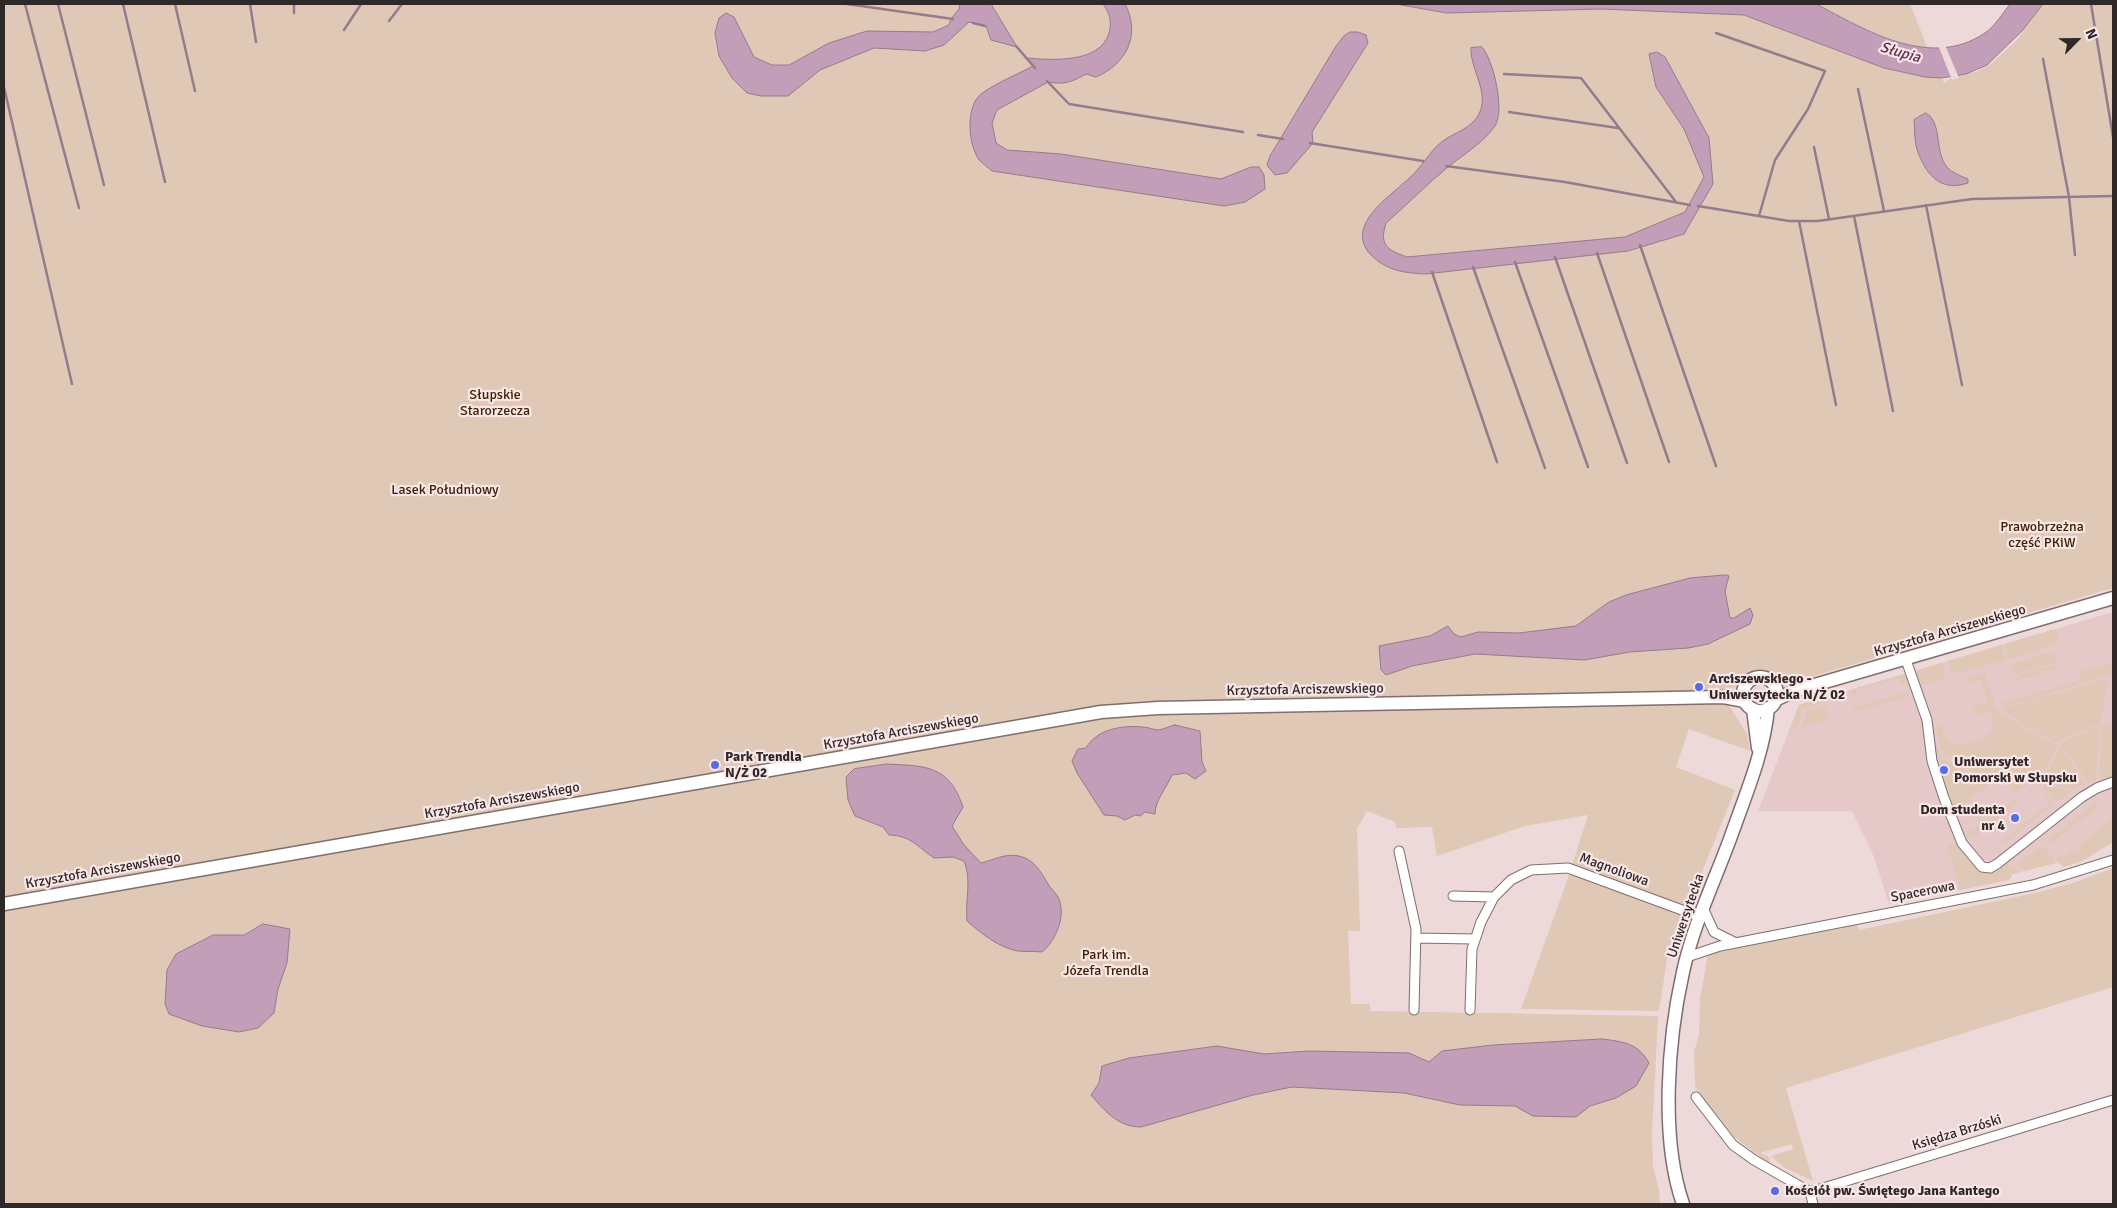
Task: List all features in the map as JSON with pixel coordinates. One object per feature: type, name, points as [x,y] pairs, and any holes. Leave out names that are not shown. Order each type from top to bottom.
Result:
[{"type":"street","name":"Krzysztofa Arciszewskiego","points":[[1772,704],[1794,691],[1906,660],[2113,598]]},
{"type":"street","points":[[1906,660],[1927,720],[1932,762],[1944,798],[1962,843],[1982,868],[1990,868],[1997,864],[2082,798],[2097,788],[2113,782]]},
{"type":"street","points":[[1774,685],[1772,704],[1747,700],[1745,685],[1754,678],[1766,678],[1774,685],[1794,691]]},
{"type":"street","name":"Krzysztofa Arciszewskiego","points":[[4,904],[1101,712],[1158,708],[1723,697],[1747,700]]},
{"type":"street","name":"Uniwersytecka","points":[[1747,700],[1759,753]]},
{"type":"street","name":"Uniwersytecka","points":[[1683,1204],[1675,1183],[1668,1132],[1674,1014],[1687,958],[1759,753],[1772,704]]},
{"type":"street","points":[[1399,851],[1415,922],[1414,1010]]},
{"type":"street","name":"Spacerowa","points":[[1687,958],[1704,950],[1736,943],[2032,885],[2113,860]]},
{"type":"street","name":"Magnoliowa","points":[[1470,1010],[1470,960],[1474,939],[1494,897],[1511,880],[1531,870],[1568,868],[1702,914]]},
{"type":"street","points":[[1453,896],[1494,897]]},
{"type":"street","points":[[1702,914],[1714,932],[1736,943]]},
{"type":"street","points":[[1416,938],[1474,939]]},
{"type":"street","points":[[1696,1097],[1718,1128],[1741,1152],[1810,1192],[1813,1204]]},
{"type":"street","name":"Księdza Brzóski","points":[[1810,1192],[2113,1100]]},
{"type":"shaded area","name":"Uniwersytet Pomorski w Słupsku","points":[[2113,612],[2113,842],[2082,861],[2063,867],[2059,862],[2013,874],[2009,880],[1943,893],[1932,893],[1931,895],[1889,904],[1874,857],[1852,811],[1758,811],[1799,705]]},
{"type":"green space","name":"Słupskie Starorzecza","points":[[4,4],[1396,4],[1447,13],[1601,9],[1744,15],[1884,68],[1925,77],[1942,78],[1944,83],[1957,74],[1976,72],[1992,63],[2017,40],[2043,4],[2113,4],[2113,588],[1797,681],[1728,688],[1728,704],[1747,734],[1750,751],[1689,729],[1676,767],[1735,790],[1667,959],[1659,1011],[1521,1009],[1569,875],[1588,815],[1525,826],[1437,856],[1432,827],[1397,828],[1395,822],[1367,811],[1357,829],[1360,931],[1348,931],[1351,1004],[1370,1004],[1370,1011],[1658,1016],[1652,1135],[1653,1166],[1659,1190],[1660,1204],[4,1204]],"holes":[[[264,924],[287,963],[278,989],[274,1013],[176,954],[213,935],[244,935]]]},
{"type":"green space","points":[[1816,4],[1910,4],[1928,49],[1884,36],[1857,25]]},
{"type":"green space","points":[[2055,629],[2059,640],[2057,644],[2009,659],[2004,644]]},
{"type":"green space","points":[[2001,645],[2006,660],[1952,674],[1948,661]]},
{"type":"green space","points":[[2052,652],[2057,660],[2055,662],[2016,674],[2013,673],[2011,666],[2013,664]]},
{"type":"green space","points":[[1942,663],[1946,677],[1919,686],[1912,672]]},
{"type":"green space","points":[[2109,663],[2113,664],[2113,674],[2004,707],[2002,703],[2081,680],[2079,672]]},
{"type":"green space","points":[[2052,666],[2056,669],[2015,681],[2017,676]]},
{"type":"green space","points":[[1984,672],[1996,708],[2025,729],[2057,745],[2047,768],[2015,793],[2002,775],[1992,782],[1944,756],[1937,735],[1937,726],[1942,724],[1952,742],[1969,744],[1982,739],[1991,731],[1993,720],[1990,711],[1974,715],[1972,707],[1987,703],[1981,679],[1966,683],[1965,679]]},
{"type":"green space","points":[[1908,673],[1908,681],[1902,685],[1899,678],[1856,690],[1857,696],[1853,695],[1850,690]]},
{"type":"green space","points":[[2109,679],[2100,723],[2057,742],[2027,727],[2002,709]]},
{"type":"green space","points":[[1908,692],[1909,696],[1854,712],[1853,708]]},
{"type":"green space","points":[[1834,695],[1835,699],[1803,709],[1796,729],[1789,731],[1799,705]]},
{"type":"green space","points":[[1824,705],[1828,719],[1801,728],[1807,710]]},
{"type":"green space","points":[[2113,722],[2113,775],[2099,779],[2102,725]]},
{"type":"green space","points":[[2099,726],[2096,780],[2089,783],[2060,743]]},
{"type":"green space","points":[[1936,744],[1942,759],[1989,785],[1954,812],[1936,761]]},
{"type":"green space","points":[[2060,747],[2085,783],[2074,789],[2058,786],[2048,772]]},
{"type":"green space","points":[[2043,786],[2071,791],[2056,802]]},
{"type":"green space","points":[[2047,795],[2053,805],[2005,842],[1999,844],[2050,803],[2045,796]]},
{"type":"green space","points":[[2014,799],[2017,803],[1970,840],[1967,835]]},
{"type":"green space","points":[[2095,803],[2098,807],[2051,843],[2048,840]]},
{"type":"green space","points":[[2113,819],[2113,842],[2082,861],[2063,867],[2056,859],[2060,855],[2063,858],[2073,850],[2075,852],[2080,848],[2078,846]]},
{"type":"green space","points":[[1958,842],[1978,869],[2005,863],[2014,867],[2019,872],[2013,874],[2009,880],[1960,890],[1947,845]]},
{"type":"green space","points":[[2042,845],[2056,863],[2024,871],[2018,863]]},
{"type":"green space","points":[[2113,868],[2113,987],[1786,1088],[1813,1181],[1785,1168],[1771,1156],[1793,1149],[1792,1144],[1760,1153],[1768,1156],[1770,1160],[1768,1163],[1733,1136],[1702,1099],[1695,1086],[1694,1052],[1699,1034],[1700,999],[1708,954],[1857,924],[1859,930],[2035,893],[2076,882]]},
{"type":"water","points":[[960,4],[991,4],[1017,47],[991,40],[986,26],[969,22],[944,45],[925,51],[874,48],[820,70],[788,96],[761,96],[747,93],[732,78],[719,56],[715,33],[719,18],[726,13],[734,17],[754,57],[772,65],[789,65],[829,43],[867,31],[933,32],[949,25]]},
{"type":"water","points":[[1103,4],[1125,4],[1130,15],[1131,37],[1123,56],[1107,71],[1096,77],[1086,74],[1068,82],[1048,82],[997,110],[992,123],[996,143],[1007,150],[1061,154],[1221,179],[1251,167],[1259,167],[1264,175],[1265,189],[1245,202],[1224,206],[992,171],[980,161],[973,146],[970,127],[972,108],[976,100],[993,86],[1033,66],[1026,58],[1074,58],[1096,50],[1104,43],[1110,29],[1110,18]]},
{"type":"water","name":"Słupia","points":[[1396,4],[1816,4],[1856,25],[1899,42],[1921,47],[1942,48],[1964,43],[1985,33],[2010,4],[2043,4],[2023,30],[1987,65],[1966,74],[1942,78],[1925,77],[1884,68],[1744,15],[1601,9],[1447,13]]},
{"type":"water","points":[[1350,32],[1366,35],[1368,43],[1312,132],[1313,143],[1287,173],[1275,175],[1267,165],[1270,156],[1336,46]]},
{"type":"water","points":[[1482,47],[1490,63],[1497,86],[1499,109],[1495,126],[1479,143],[1440,174],[1386,223],[1384,242],[1386,246],[1394,252],[1407,257],[1625,237],[1685,212],[1704,177],[1684,129],[1656,87],[1649,54],[1657,52],[1665,57],[1709,138],[1713,184],[1684,234],[1628,251],[1426,274],[1390,268],[1371,255],[1363,243],[1363,231],[1368,219],[1421,166],[1439,144],[1467,127],[1479,114],[1482,106],[1481,89],[1473,64],[1471,48]]},
{"type":"water","points":[[1926,113],[1935,124],[1943,161],[1951,171],[1968,179],[1968,183],[1950,185],[1943,183],[1936,180],[1926,168],[1915,141],[1914,120]]},
{"type":"water","points":[[1729,576],[1725,591],[1730,618],[1734,618],[1750,608],[1753,615],[1750,624],[1708,644],[1688,648],[1630,652],[1584,660],[1475,654],[1412,666],[1386,675],[1381,670],[1379,646],[1430,636],[1448,626],[1454,634],[1461,637],[1478,632],[1519,633],[1576,626],[1609,602],[1626,595],[1690,578]]},
{"type":"water","points":[[1175,725],[1200,731],[1202,762],[1206,771],[1195,779],[1186,773],[1172,775],[1159,799],[1155,814],[1145,812],[1140,816],[1135,815],[1125,820],[1117,816],[1104,815],[1077,773],[1072,761],[1078,749],[1086,748],[1103,732],[1119,728],[1145,727],[1159,730]]},
{"type":"water","points":[[887,764],[924,767],[943,775],[951,783],[963,807],[952,826],[964,845],[981,863],[1014,855],[1029,860],[1043,875],[1058,897],[1061,919],[1052,941],[1042,952],[1018,951],[1004,947],[984,935],[967,921],[968,875],[964,861],[953,857],[934,858],[913,842],[903,837],[889,835],[883,827],[855,816],[848,800],[846,777],[854,769]]},
{"type":"water","points":[[263,924],[290,929],[287,963],[278,989],[274,1013],[258,1028],[239,1032],[202,1026],[169,1014],[165,1004],[167,970],[176,954],[213,935],[244,935]]},
{"type":"water","points":[[1603,1039],[1635,1047],[1645,1056],[1649,1063],[1636,1086],[1616,1098],[1590,1106],[1576,1117],[1533,1116],[1515,1106],[1460,1105],[1404,1093],[1292,1087],[1253,1095],[1141,1127],[1119,1121],[1107,1112],[1091,1095],[1099,1083],[1102,1066],[1129,1058],[1217,1046],[1264,1054],[1309,1051],[1409,1053],[1429,1062],[1442,1051],[1493,1045]]},
{"type":"pier","points":[[1938,45],[1945,45],[1959,78],[1952,80]]},
{"type":"waterway","points":[[25,4],[79,208]]},
{"type":"waterway","points":[[58,4],[104,185]]},
{"type":"waterway","points":[[123,4],[165,182]]},
{"type":"waterway","points":[[175,4],[195,91]]},
{"type":"waterway","points":[[250,4],[256,42]]},
{"type":"waterway","points":[[294,4],[294,13]]},
{"type":"waterway","points":[[344,30],[361,4]]},
{"type":"waterway","points":[[389,21],[402,4]]},
{"type":"waterway","points":[[847,4],[953,19]]},
{"type":"waterway","points":[[2091,4],[2113,137]]},
{"type":"waterway","points":[[973,23],[985,26]]},
{"type":"waterway","points":[[1716,33],[1825,71],[1808,109],[1775,160],[1759,216]]},
{"type":"waterway","points":[[1016,46],[1035,68]]},
{"type":"waterway","points":[[2043,59],[2069,197],[2075,255]]},
{"type":"waterway","points":[[1504,74],[1581,78],[1676,202]]},
{"type":"waterway","points":[[1047,81],[1069,104],[1243,132]]},
{"type":"waterway","points":[[4,87],[72,384]]},
{"type":"waterway","points":[[1858,89],[1884,211]]},
{"type":"waterway","points":[[1509,112],[1618,128]]},
{"type":"waterway","points":[[1258,135],[1283,139]]},
{"type":"waterway","points":[[1310,143],[1423,161]]},
{"type":"waterway","points":[[1814,147],[1829,219]]},
{"type":"waterway","points":[[1446,166],[1565,182],[1690,205]]},
{"type":"waterway","points":[[1698,206],[1789,221],[1818,221],[1972,199],[2113,196]]},
{"type":"waterway","points":[[1926,205],[1962,385]]},
{"type":"waterway","points":[[1854,216],[1893,411]]},
{"type":"waterway","points":[[1799,221],[1836,405]]},
{"type":"waterway","points":[[1640,245],[1716,466]]},
{"type":"waterway","points":[[1597,253],[1669,462]]},
{"type":"waterway","points":[[1555,257],[1627,463]]},
{"type":"waterway","points":[[1515,262],[1588,467]]},
{"type":"waterway","points":[[1473,267],[1545,468]]},
{"type":"waterway","points":[[1432,272],[1497,462]]},
{"type":"place","name":"Arciszewskiego - Uniwersytecka N/Ż 02","points":[[1699,687]]},
{"type":"place","name":"Park Trendla N/Ż 02","points":[[715,765]]},
{"type":"place","name":"Uniwersytet Pomorski w Słupsku","points":[[1944,770]]},
{"type":"place","name":"Dom studenta nr 4","points":[[2015,818]]},
{"type":"place","name":"Kościół pw. Świętego Jana Kantego","points":[[1775,1191]]},
{"type":"park label","name":"Lasek Południowy","points":[[445,490]]},
{"type":"park label","name":"Prawobrzeżna część PKiW","points":[[2042,536]]},
{"type":"park label","name":"Park im. Józefa Trendla","points":[[1106,964]]}]
